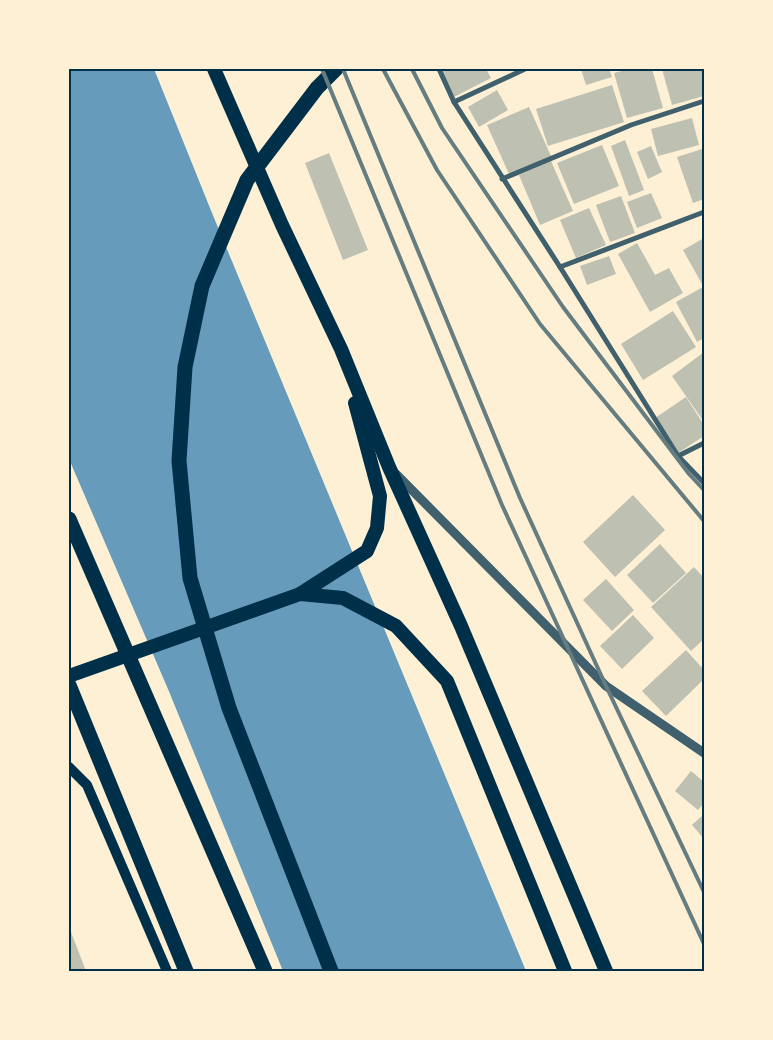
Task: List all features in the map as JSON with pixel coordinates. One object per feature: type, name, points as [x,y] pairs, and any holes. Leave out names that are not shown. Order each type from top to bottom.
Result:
[{"type":"highway","points":[[214,69],[282,225],[341,349],[389,466],[461,626],[606,971]]},
{"type":"highway","points":[[331,971],[228,708],[190,578],[179,462],[185,367],[202,286],[247,180],[317,88],[336,69]]},
{"type":"highway","points":[[186,971],[70,678],[128,655],[300,594],[367,551],[377,528],[380,496],[341,349]]},
{"type":"highway","points":[[69,519],[265,971]]},
{"type":"highway","points":[[300,594],[343,598],[396,626],[447,681],[565,971]]},
{"type":"main road","points":[[69,767],[87,785],[167,971]]},
{"type":"street","points":[[439,69],[454,102],[678,456],[704,483]]},
{"type":"street","points":[[454,102],[525,69]]},
{"type":"street","points":[[502,179],[631,125],[704,101]]},
{"type":"street","points":[[560,267],[704,212]]},
{"type":"street","points":[[678,456],[704,444]]},
{"type":"street","points":[[389,466],[606,686],[704,753]]},
{"type":"water","points":[[69,69],[154,69],[526,971],[283,971],[168,689],[69,459]]},
{"type":"building","points":[[446,69],[486,69],[491,78],[454,97],[441,71]]},
{"type":"building","points":[[581,69],[609,69],[612,77],[586,85]]},
{"type":"building","points":[[629,69],[652,69],[663,108],[627,118],[614,73]]},
{"type":"building","points":[[662,69],[704,69],[704,96],[672,105]]},
{"type":"building","points":[[612,85],[624,122],[548,146],[536,109]]},
{"type":"building","points":[[497,90],[508,110],[479,127],[468,107]]},
{"type":"building","points":[[529,107],[551,156],[509,174],[487,125]]},
{"type":"building","points":[[692,118],[699,145],[658,156],[651,129]]},
{"type":"building","points":[[625,140],[644,190],[629,196],[611,146]]},
{"type":"building","points":[[602,145],[619,186],[574,204],[557,163]]},
{"type":"building","points":[[651,146],[662,172],[648,179],[637,152]]},
{"type":"building","points":[[702,149],[704,156],[704,199],[693,203],[677,157]]},
{"type":"building","points":[[329,153],[368,250],[343,260],[305,163]]},
{"type":"building","points":[[551,161],[573,211],[540,225],[519,175]]},
{"type":"building","points":[[651,193],[662,218],[637,228],[627,202]]},
{"type":"building","points":[[621,196],[635,233],[610,242],[596,205]]},
{"type":"building","points":[[589,208],[606,245],[576,258],[560,220]]},
{"type":"building","points":[[704,238],[704,283],[702,284],[683,250]]},
{"type":"building","points":[[637,243],[655,275],[669,268],[683,293],[650,312],[618,254]]},
{"type":"building","points":[[609,256],[616,274],[587,285],[580,266]]},
{"type":"building","points":[[703,287],[704,338],[697,342],[676,302]]},
{"type":"building","points":[[673,311],[696,347],[643,380],[621,344]]},
{"type":"building","points":[[704,352],[704,422],[672,376]]},
{"type":"building","points":[[686,397],[704,425],[704,436],[678,453],[655,418]]},
{"type":"building","points":[[633,495],[665,530],[615,577],[583,542]]},
{"type":"building","points":[[660,544],[686,573],[653,603],[627,575]]},
{"type":"building","points":[[694,567],[704,578],[704,639],[691,651],[651,607]]},
{"type":"building","points":[[606,579],[634,610],[612,631],[583,600]]},
{"type":"building","points":[[633,615],[654,638],[622,669],[600,646]]},
{"type":"building","points":[[686,650],[704,670],[704,679],[666,716],[642,691]]},
{"type":"building","points":[[691,771],[704,782],[704,803],[698,810],[675,791]]},
{"type":"building","points":[[704,814],[704,839],[692,825]]},
{"type":"building","points":[[69,927],[86,971],[69,971]]},
{"type":"railway","points":[[322,69],[502,505],[704,944]]},
{"type":"railway","points":[[343,69],[520,498],[606,686],[704,892]]},
{"type":"railway","points":[[383,69],[437,170],[540,324],[704,521]]},
{"type":"railway","points":[[412,69],[442,128],[563,307],[689,474],[704,490]]}]
